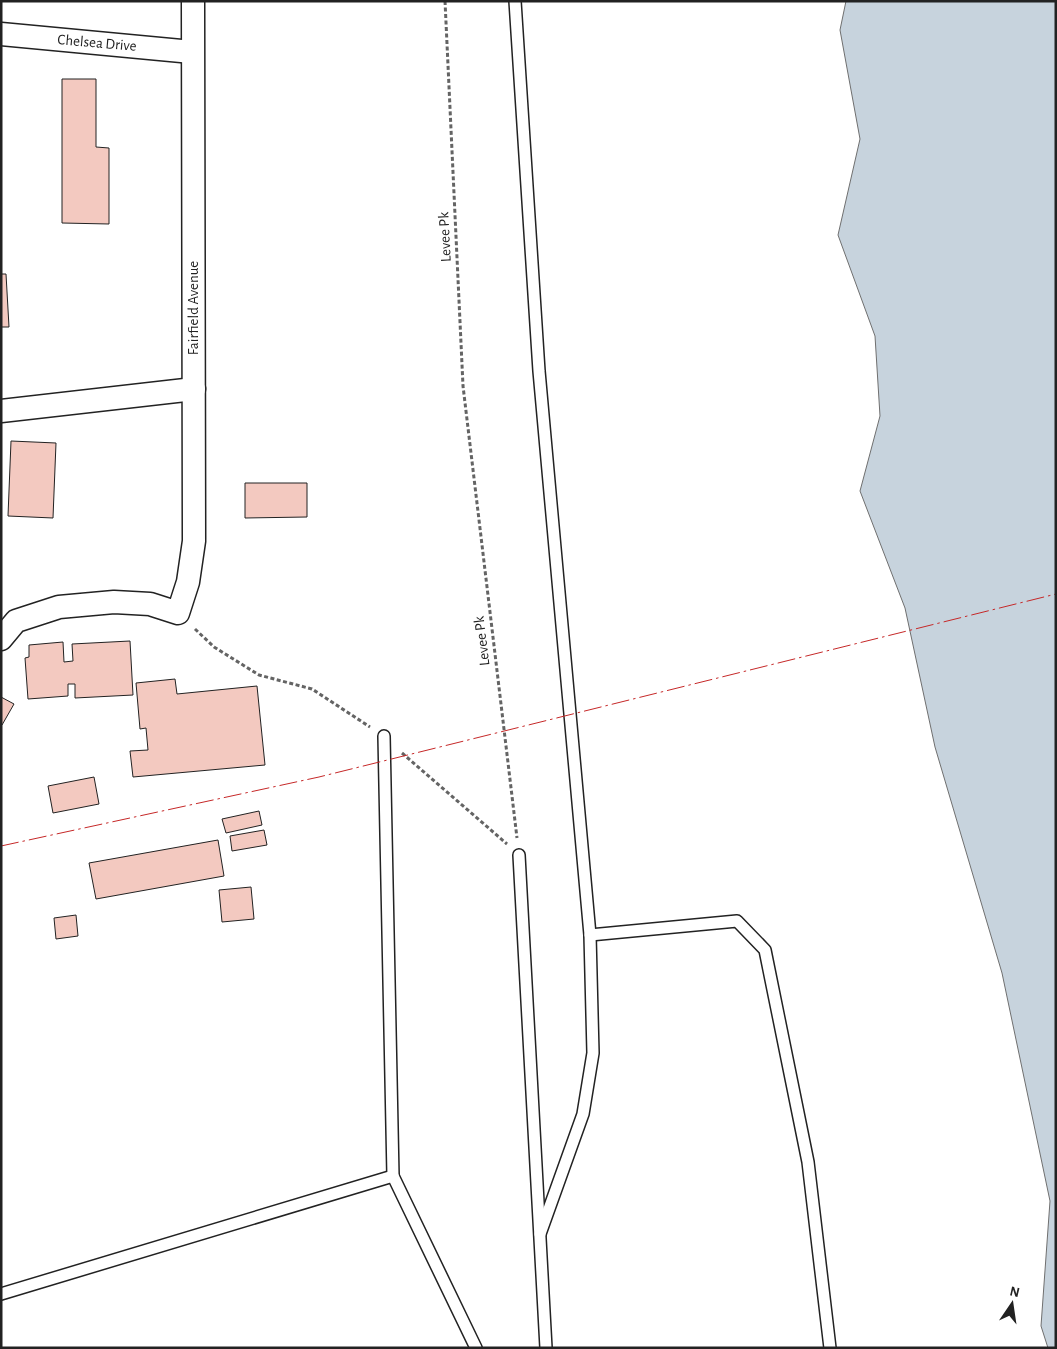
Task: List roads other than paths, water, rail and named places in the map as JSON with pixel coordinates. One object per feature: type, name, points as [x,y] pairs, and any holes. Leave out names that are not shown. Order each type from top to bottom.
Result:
[{"type":"street","name":"Fairfield Avenue","points":[[1,639],[16,621],[59,607],[114,602],[150,604],[178,613],[188,582],[194,541],[193,1]]},
{"type":"street","name":"Chelsea Drive","points":[[1,34],[192,52]]},
{"type":"street","points":[[1,411],[194,390]]},
{"type":"lane","points":[[515,1],[540,371],[590,935],[593,1053],[583,1114],[540,1234]]},
{"type":"lane","points":[[384,736],[393,1176],[476,1348]]},
{"type":"lane","points":[[519,855],[546,1348]]},
{"type":"lane","points":[[590,935],[737,921],[765,950],[808,1162],[830,1348]]},
{"type":"lane","points":[[1,1294],[393,1176]]}]
